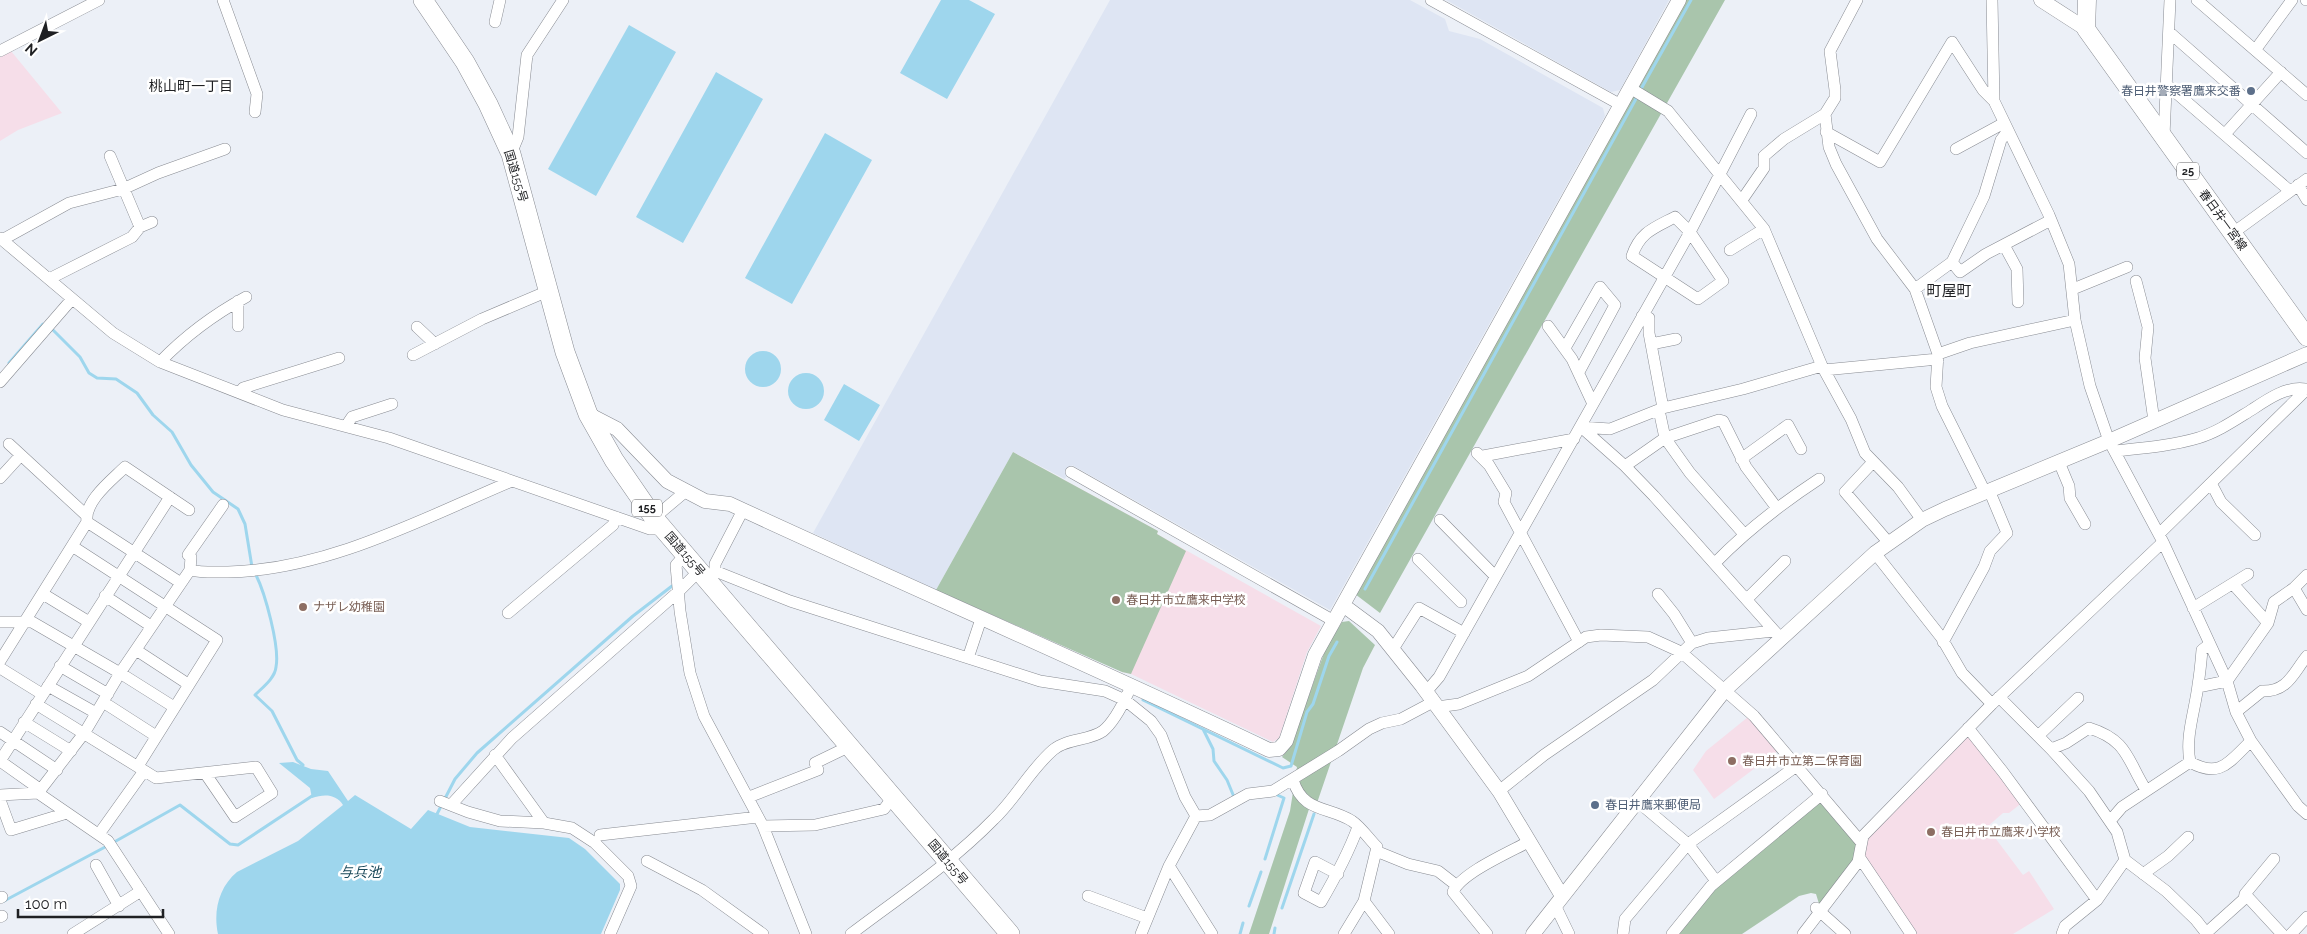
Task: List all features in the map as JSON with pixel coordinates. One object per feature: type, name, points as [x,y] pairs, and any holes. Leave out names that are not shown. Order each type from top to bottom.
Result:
[{"type":"highway","name":"国道155号","points":[[423,0],[465,62],[488,104],[511,154],[565,352],[588,414],[614,460],[659,524],[686,555],[707,574],[1010,934]]},
{"type":"main road","points":[[2086,29],[2087,0]]},
{"type":"main road","name":"春日井一宮線","points":[[2086,29],[2307,337]]},
{"type":"street","points":[[0,51],[99,0]]},
{"type":"street","points":[[223,0],[257,94],[255,112]]},
{"type":"street","points":[[495,22],[500,0]]},
{"type":"street","points":[[511,154],[518,137],[527,55],[563,0]]},
{"type":"street","points":[[1431,0],[1621,105]]},
{"type":"street","points":[[588,414],[617,429],[667,480],[705,502],[730,504],[981,619],[1132,685],[1269,750],[1280,749],[1286,741],[1315,655],[1679,0]]},
{"type":"street","points":[[1742,200],[1764,168],[1764,156],[1784,139],[1825,114],[1835,98],[1836,90],[1830,51],[1857,0]]},
{"type":"street","points":[[1992,0],[1994,101],[2051,220],[2069,264],[2075,320],[2090,386],[2112,446],[2161,538],[2227,681],[2236,712],[2251,741],[2298,806],[2307,814]]},
{"type":"street","points":[[2041,0],[2086,29]]},
{"type":"street","points":[[2164,136],[2170,0]]},
{"type":"street","points":[[2197,0],[2307,95]]},
{"type":"street","points":[[2256,49],[2292,0]]},
{"type":"street","points":[[2169,32],[2307,153]]},
{"type":"street","points":[[1826,132],[1880,162],[1952,42],[1982,90],[1994,101]]},
{"type":"street","points":[[2225,134],[2281,72]]},
{"type":"street","points":[[2167,85],[2225,134],[2298,185],[2307,200]]},
{"type":"street","points":[[1630,88],[1668,111],[1764,229],[1823,368],[1851,419],[1865,453],[1898,487],[1922,520]]},
{"type":"street","points":[[1432,700],[1439,677],[1522,534],[1690,232],[1751,114]]},
{"type":"street","points":[[1825,114],[1826,132],[1836,164],[1876,239],[1915,289],[1938,356],[1936,388],[1942,406],[2007,533],[1990,551],[1984,567],[1944,642]]},
{"type":"street","points":[[1956,149],[2005,127]]},
{"type":"street","points":[[1915,289],[1952,262],[1984,196],[2005,127]]},
{"type":"street","points":[[225,149],[158,173],[123,189],[69,203],[1,239],[113,333],[160,362],[283,410],[388,438],[650,529],[659,524],[686,491]]},
{"type":"street","points":[[110,156],[140,227]]},
{"type":"street","points":[[2233,234],[2298,185]]},
{"type":"street","points":[[1675,218],[1690,232],[1722,281],[1698,299],[1632,256],[1636,242],[1647,232],[1675,218]]},
{"type":"street","points":[[1952,262],[1960,272],[2051,220]]},
{"type":"street","points":[[49,279],[132,237],[140,227],[152,222]]},
{"type":"street","points":[[1730,250],[1764,229]]},
{"type":"street","points":[[2004,246],[2017,269],[2018,302]]},
{"type":"street","points":[[2073,289],[2127,267]]},
{"type":"street","points":[[2136,281],[2148,327],[2145,358],[2154,421]]},
{"type":"street","points":[[1565,348],[1600,287],[1615,305],[1578,372]]},
{"type":"street","points":[[413,355],[482,319],[548,291]]},
{"type":"street","points":[[0,382],[72,299]]},
{"type":"street","points":[[160,362],[184,336],[217,312],[242,299],[238,326]]},
{"type":"street","points":[[1642,316],[1649,318],[1665,438],[1690,473],[1744,534]]},
{"type":"street","points":[[1581,427],[1610,429],[1661,409],[1823,368],[1938,356],[1970,342],[2075,320]]},
{"type":"street","points":[[1548,326],[1565,348],[1593,404]]},
{"type":"street","points":[[417,327],[435,344]]},
{"type":"street","points":[[1651,344],[1676,338]]},
{"type":"street","points":[[1533,934],[1726,690],[1777,635],[1875,553],[1922,520],[2059,462],[2112,446],[2154,421],[2307,354]]},
{"type":"street","points":[[240,393],[243,388],[339,358]]},
{"type":"street","points":[[2112,446],[2163,446],[2199,438],[2222,428],[2273,396],[2296,388],[2306,389]]},
{"type":"street","points":[[1803,934],[1817,909],[1850,875],[1860,858],[1863,836],[1995,701],[2161,538],[2211,483],[2297,401],[2306,389]]},
{"type":"street","points":[[346,426],[352,417],[392,404]]},
{"type":"street","points":[[1625,466],[1665,438],[1719,420],[1723,422],[1741,459],[1776,507]]},
{"type":"street","points":[[1741,459],[1788,425],[1801,449]]},
{"type":"street","points":[[1581,427],[1625,466],[1715,563],[1777,635]]},
{"type":"street","points":[[1574,439],[1480,454],[1506,492],[1504,502],[1579,642]]},
{"type":"street","points":[[9,444],[86,518],[181,583]]},
{"type":"street","points":[[0,478],[22,455]]},
{"type":"street","points":[[1873,462],[1845,492],[1889,543]]},
{"type":"street","points":[[2059,462],[2069,486],[2070,498],[2084,524]]},
{"type":"street","points":[[0,661],[72,546],[95,499],[125,467],[189,510]]},
{"type":"street","points":[[1071,472],[1334,621]]},
{"type":"street","points":[[1715,563],[1744,534],[1776,507],[1819,479]]},
{"type":"street","points":[[190,570],[200,572],[260,571],[333,553],[396,530],[512,481]]},
{"type":"street","points":[[2211,483],[2222,502],[2255,535]]},
{"type":"street","points":[[169,934],[108,841],[67,813],[0,761],[170,497]]},
{"type":"street","points":[[0,796],[39,792],[57,770],[190,570],[191,557],[188,555],[223,505]]},
{"type":"street","points":[[610,934],[631,886],[628,876],[595,843],[572,828],[544,823],[500,821],[446,803],[512,738],[678,592],[707,574],[715,564],[743,510]]},
{"type":"street","points":[[508,613],[613,525],[616,517]]},
{"type":"street","points":[[1440,520],[1494,574]]},
{"type":"street","points":[[72,546],[217,640],[156,736],[141,768],[99,834]]},
{"type":"street","points":[[1875,553],[1944,642],[1962,673],[2051,749],[2089,791],[2117,832],[2125,860],[2184,908],[2206,934],[2244,899],[2245,894],[2274,859]]},
{"type":"street","points":[[686,555],[676,565],[690,673],[704,716],[761,822],[806,934]]},
{"type":"street","points":[[1418,559],[1461,602]]},
{"type":"street","points":[[1747,599],[1785,561]]},
{"type":"street","points":[[707,574],[1040,681],[1105,691],[1125,700],[1151,722],[1161,735],[1185,797],[1196,816]]},
{"type":"street","points":[[2193,608],[2248,574]]},
{"type":"street","points":[[2198,687],[2227,681],[2268,623],[2274,602],[2294,588],[2307,575]]},
{"type":"street","points":[[2234,584],[2268,623]]},
{"type":"street","points":[[2294,588],[2307,610]]},
{"type":"street","points":[[43,594],[88,622]]},
{"type":"street","points":[[1658,594],[1674,614],[1692,643]]},
{"type":"street","points":[[105,596],[152,626]]},
{"type":"street","points":[[1343,605],[1378,631],[1499,791],[1530,841],[1559,900],[1569,934]]},
{"type":"street","points":[[1393,649],[1419,608],[1464,633]]},
{"type":"street","points":[[968,658],[981,619]]},
{"type":"street","points":[[0,622],[32,622],[174,707]]},
{"type":"street","points":[[1196,816],[1210,815],[1248,794],[1273,791],[1293,780],[1369,729],[1382,723],[1401,719],[1432,700],[1459,704],[1528,676],[1586,638],[1601,635],[1648,637],[1680,652],[1754,716],[1798,765],[1861,842]]},
{"type":"street","points":[[1499,791],[1569,736],[1653,680],[1680,652],[1692,643],[1708,638],[1777,635]]},
{"type":"street","points":[[2210,644],[2202,650],[2198,687],[2191,720],[2188,752],[2190,762],[2203,770],[2214,770],[2223,767],[2251,741]]},
{"type":"street","points":[[136,650],[188,684]]},
{"type":"street","points":[[2236,712],[2262,691],[2275,691],[2301,670],[2307,656]]},
{"type":"street","points":[[60,666],[156,736]]},
{"type":"street","points":[[0,668],[42,695],[84,732],[156,778],[206,772],[256,767],[272,793],[235,818],[206,772]]},
{"type":"street","points":[[852,934],[948,861],[994,820],[1041,761],[1055,748],[1068,741],[1102,732],[1116,716],[1132,685]]},
{"type":"street","points":[[42,695],[96,713]]},
{"type":"street","points":[[2038,736],[2078,698]]},
{"type":"street","points":[[24,722],[71,750]]},
{"type":"street","points":[[1968,728],[2004,772],[2097,900]]},
{"type":"street","points":[[2051,749],[2066,743],[2089,728],[2104,733],[2124,749],[2133,770],[2146,790]]},
{"type":"street","points":[[0,732],[57,770]]},
{"type":"street","points":[[748,797],[818,770],[815,762],[850,746]]},
{"type":"street","points":[[495,755],[544,823]]},
{"type":"street","points":[[2110,822],[2122,807],[2190,762]]},
{"type":"street","points":[[1623,934],[1625,919],[1688,844],[1798,765]]},
{"type":"street","points":[[1293,780],[1300,796],[1312,806],[1352,821],[1377,847],[1364,901],[1344,934]]},
{"type":"street","points":[[1672,934],[1716,881],[1822,794]]},
{"type":"street","points":[[600,834],[761,822],[815,824],[884,809],[893,797]]},
{"type":"street","points":[[0,800],[11,830],[67,813]]},
{"type":"street","points":[[1637,801],[1688,844],[1716,881]]},
{"type":"street","points":[[1141,934],[1168,866],[1196,816]]},
{"type":"street","points":[[1338,874],[1358,827]]},
{"type":"street","points":[[2143,874],[2168,856],[2188,837]]},
{"type":"street","points":[[1487,934],[1453,892],[1456,885],[1485,866],[1530,841]]},
{"type":"street","points":[[1376,851],[1408,864],[1438,871],[1456,885]]},
{"type":"street","points":[[1860,858],[1911,934]]},
{"type":"street","points":[[2062,934],[2065,926],[2097,900],[2125,860]]},
{"type":"street","points":[[648,861],[702,890],[763,934]]},
{"type":"street","points":[[96,865],[119,906]]},
{"type":"street","points":[[1168,866],[1212,934]]},
{"type":"street","points":[[74,934],[141,891]]},
{"type":"street","points":[[2245,894],[2282,934]]},
{"type":"street","points":[[1088,896],[1147,918]]},
{"type":"street","points":[[1364,901],[1390,934]]},
{"type":"street","points":[[1817,909],[1845,934]]},
{"type":"street","points":[[2291,934],[2307,917]]},
{"type":"shaded area","points":[[1110,0],[1410,0],[1445,19],[1449,31],[1480,39],[1603,108],[1605,116],[1330,610],[1072,465],[1065,479],[1013,452],[936,590],[813,533]]},
{"type":"shaded area","points":[[1446,0],[1669,0],[1620,90],[1611,92]]},
{"type":"shaded area","points":[[11,51],[62,113],[18,130],[0,141],[0,56]]},
{"type":"shaded area","name":"春日井市立鷹来中学校","points":[[1013,452],[1158,531],[1157,534],[1321,626],[1307,652],[1279,738],[1273,742],[1131,674],[1122,672]]},
{"type":"shaded area","name":"春日井市立第二保育園","points":[[1748,717],[1779,750],[1714,799],[1693,770],[1706,751]]},
{"type":"shaded area","name":"春日井市立鷹来小学校","points":[[1967,734],[2023,802],[2009,813],[2003,813],[1987,827],[2023,875],[2029,871],[2054,909],[2013,934],[1915,934],[1863,859],[1866,838]]},
{"type":"green space","points":[[1686,0],[1725,0],[1380,613],[1355,594]]},
{"type":"green space","name":"春日井市立鷹来中学校","points":[[1013,452],[1158,531],[1157,534],[1186,551],[1131,674],[1122,672],[936,590]]},
{"type":"green space","points":[[1349,621],[1375,645],[1363,668],[1317,803],[1309,809],[1269,934],[1249,934],[1290,811],[1297,767],[1282,757],[1291,745],[1331,634],[1334,635],[1342,622]]},
{"type":"green space","points":[[1819,800],[1856,842],[1857,858],[1820,907],[1816,894],[1811,893],[1799,896],[1742,934],[1676,934],[1712,888]]},
{"type":"water","points":[[941,0],[969,0],[995,14],[947,99],[900,73]]},
{"type":"water","points":[[629,25],[676,52],[596,196],[548,169]]},
{"type":"water","points":[[716,72],[763,99],[683,243],[636,217]]},
{"type":"water","points":[[825,133],[872,160],[792,304],[745,278]]},
{"type":"water","points":[[763,351],[770,352],[776,356],[780,362],[780,376],[776,382],[770,386],[763,387],[756,386],[750,382],[746,376],[745,369],[746,362],[750,356],[756,352]]},
{"type":"water","points":[[806,373],[813,374],[819,378],[823,384],[823,398],[819,404],[813,408],[806,409],[799,408],[793,404],[789,398],[788,391],[789,384],[793,378],[799,374]]},
{"type":"water","points":[[844,384],[880,405],[859,441],[824,420]]},
{"type":"water","name":"与兵池","points":[[293,762],[311,769],[328,771],[348,801],[355,795],[411,829],[428,810],[470,827],[569,838],[585,849],[620,884],[620,890],[601,934],[218,934],[217,908],[222,892],[231,878],[237,872],[298,841],[343,805],[337,799],[329,796],[312,798],[310,788],[279,763]]},
{"type":"waterway","points":[[1641,89],[1691,0]]},
{"type":"waterway","points":[[1365,589],[1637,97]]},
{"type":"waterway","points":[[9,363],[43,324]]},
{"type":"waterway","points":[[52,329],[80,357],[89,373],[97,378],[116,379],[137,393],[153,415],[172,432],[191,465],[213,492],[238,509],[245,524],[252,567]]},
{"type":"waterway","points":[[256,575],[271,620],[277,658],[273,675],[255,695],[272,711],[297,760],[303,765]]},
{"type":"waterway","points":[[436,816],[455,779],[477,753],[633,616],[672,586]]},
{"type":"waterway","points":[[1143,700],[1283,768],[1291,766],[1307,712],[1313,704],[1329,656],[1337,642]]},
{"type":"waterway","points":[[1203,729],[1213,749],[1214,761],[1227,780],[1234,797]]},
{"type":"waterway","points":[[116,841],[180,805],[230,844],[238,845],[315,794]]},
{"type":"waterway","points":[[1265,859],[1284,798],[1275,794]]},
{"type":"waterway","points":[[1282,908],[1314,814]]},
{"type":"waterway","points":[[4,901],[107,846]]},
{"type":"waterway","points":[[1249,906],[1261,872]]},
{"type":"waterway","points":[[1240,934],[1243,923]]},
{"type":"waterway","points":[[1274,934],[1275,928]]},
{"type":"place","name":"春日井警察署鷹来交番","points":[[2251,91]]},
{"type":"place","name":"春日井市立鷹来中学校","points":[[1116,600]]},
{"type":"place","name":"ナザレ幼稚園","points":[[303,607]]},
{"type":"place","name":"春日井市立第二保育園","points":[[1732,761]]},
{"type":"place","name":"春日井鷹来郵便局","points":[[1595,805]]},
{"type":"place","name":"春日井市立鷹来小学校","points":[[1931,832]]},
{"type":"district","name":"桃山町一丁目","points":[[191,86]]},
{"type":"district","name":"町屋町","points":[[1949,291]]}]
